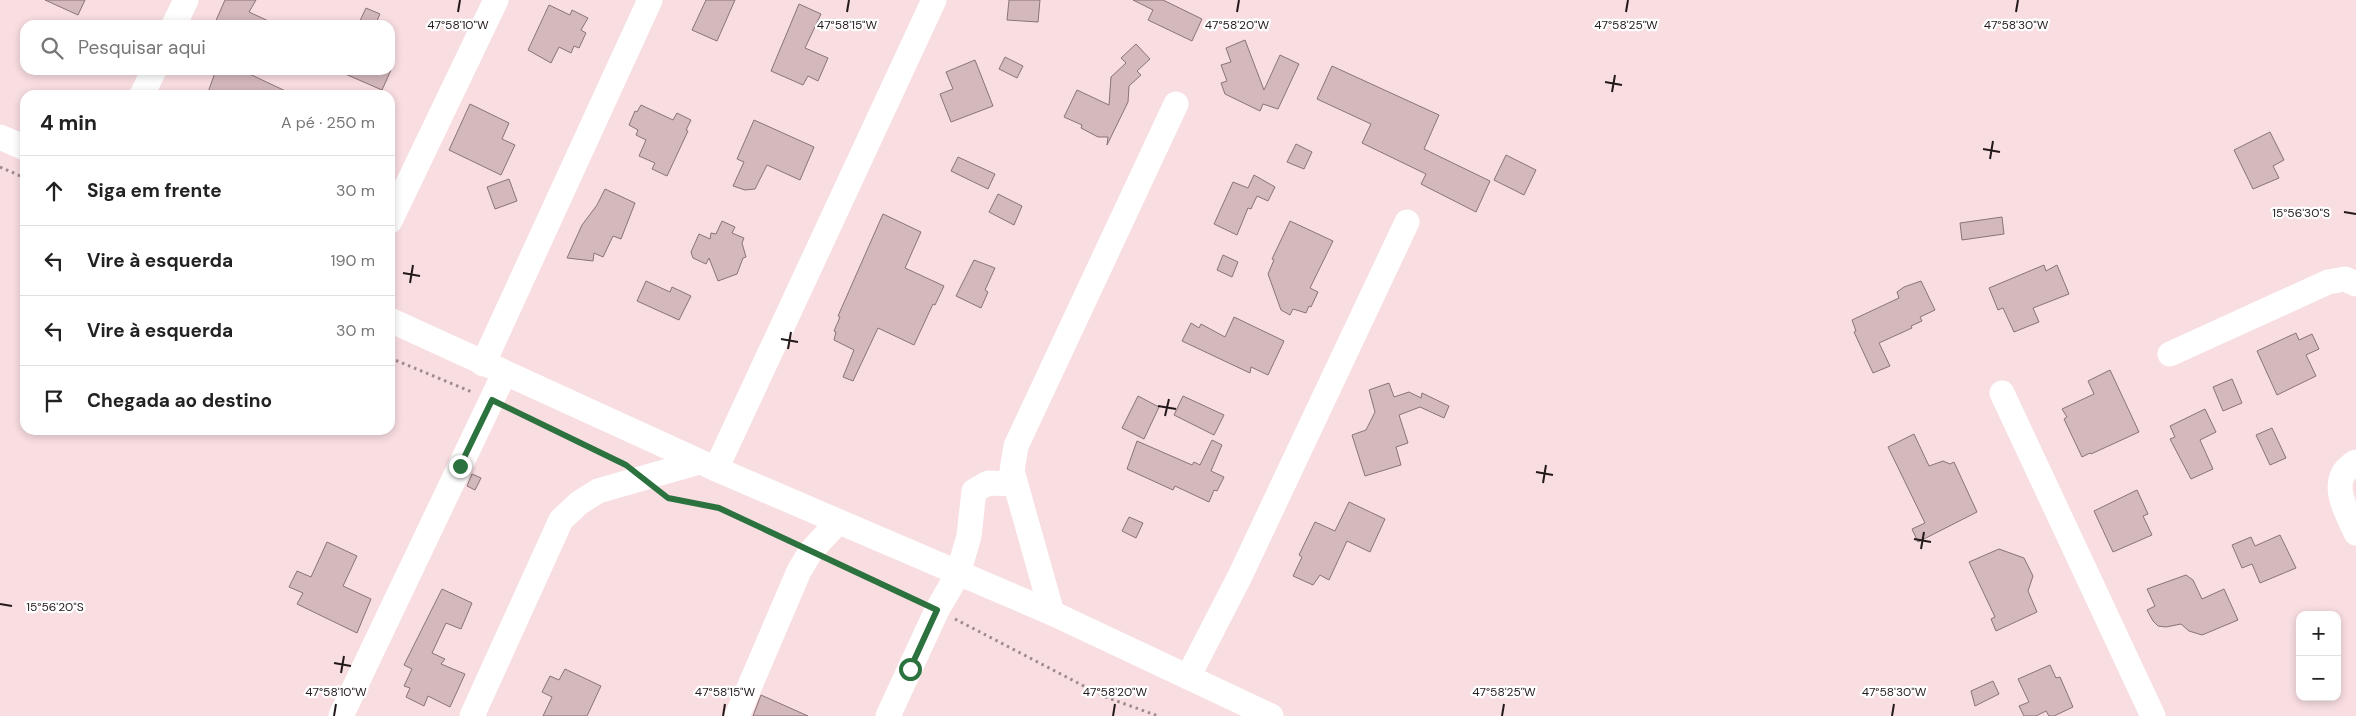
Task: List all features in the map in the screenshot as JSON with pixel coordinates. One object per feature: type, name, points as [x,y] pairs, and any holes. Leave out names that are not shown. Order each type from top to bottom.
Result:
[{"type":"street","points":[[176,20],[186,0]]},
{"type":"street","points":[[395,211],[496,0]]},
{"type":"street","points":[[342,716],[492,400],[493,369],[650,0]]},
{"type":"street","points":[[708,465],[934,0]]},
{"type":"street","points":[[144,90],[152,75]]},
{"type":"street","points":[[1052,613],[1015,484],[1012,460],[1016,446],[1176,104]]},
{"type":"street","points":[[0,137],[20,146]]},
{"type":"street","points":[[1188,677],[1240,576],[1407,222]]},
{"type":"street","points":[[2170,354],[2328,282],[2345,279],[2356,284]]},
{"type":"street","points":[[395,322],[493,369],[708,465],[1052,613],[1271,716]]},
{"type":"street","points":[[2002,393],[2153,716]]},
{"type":"street","points":[[2356,462],[2346,469],[2340,480],[2339,491],[2356,533]]},
{"type":"street","points":[[472,716],[561,520],[579,503],[598,491],[642,477],[708,465]]},
{"type":"street","points":[[888,716],[937,610],[958,574],[969,536],[974,491],[988,483],[1015,484]]},
{"type":"street","points":[[737,716],[799,571],[812,551],[838,522]]},
{"type":"path","points":[[0,167],[20,176]]},
{"type":"path","points":[[395,360],[492,400],[626,465],[668,498],[719,508],[937,610],[1103,696],[1158,716]]},
{"type":"building","points":[[45,0],[85,0],[78,15]]},
{"type":"building","points":[[225,0],[256,0],[249,12],[266,20],[216,20]]},
{"type":"building","points":[[706,0],[735,0],[717,41],[692,30]]},
{"type":"building","points":[[1009,0],[1040,0],[1038,22],[1007,20]]},
{"type":"building","points":[[1133,0],[1163,0],[1202,19],[1192,41],[1148,20],[1153,10]]},
{"type":"building","points":[[799,4],[821,14],[805,48],[828,58],[818,81],[808,76],[803,85],[771,71]]},
{"type":"building","points":[[549,5],[570,15],[572,10],[588,18],[581,30],[586,33],[579,48],[574,46],[571,53],[559,47],[551,63],[528,50]]},
{"type":"building","points":[[366,8],[380,14],[377,20],[360,20]]},
{"type":"building","points":[[1245,40],[1264,90],[1280,55],[1299,64],[1278,109],[1263,104],[1260,111],[1225,94],[1221,83],[1227,81],[1221,65],[1231,62],[1226,48]]},
{"type":"building","points":[[1136,44],[1150,59],[1137,71],[1141,75],[1129,86],[1128,102],[1107,145],[1108,137],[1098,137],[1081,128],[1082,125],[1064,117],[1077,90],[1109,105],[1111,77],[1126,63],[1121,58]]},
{"type":"building","points":[[1005,57],[1023,66],[1017,78],[999,69]]},
{"type":"building","points":[[975,60],[993,106],[951,122],[940,94],[953,89],[946,72]]},
{"type":"building","points":[[1332,66],[1439,115],[1424,149],[1490,181],[1476,212],[1421,184],[1426,174],[1362,143],[1371,124],[1317,99]]},
{"type":"building","points":[[214,75],[252,75],[283,90],[209,90]]},
{"type":"building","points":[[348,75],[389,75],[382,90]]},
{"type":"building","points":[[470,104],[509,123],[502,139],[515,145],[501,175],[449,150]]},
{"type":"building","points":[[641,105],[673,120],[677,113],[691,120],[686,130],[688,131],[667,176],[652,169],[655,163],[639,156],[646,140],[636,135],[638,130],[629,125],[635,111],[637,112]]},
{"type":"building","points":[[754,120],[814,147],[800,180],[767,165],[755,189],[745,190],[733,186],[744,162],[737,159]]},
{"type":"building","points":[[2270,132],[2284,160],[2273,166],[2279,178],[2253,189],[2234,150]]},
{"type":"building","points":[[1296,144],[1312,152],[1304,169],[1287,162]]},
{"type":"building","points":[[1506,155],[1536,170],[1524,195],[1494,180]]},
{"type":"building","points":[[958,157],[995,174],[988,189],[951,171]]},
{"type":"building","points":[[1254,175],[1275,187],[1268,201],[1257,196],[1251,209],[1248,208],[1237,235],[1214,224],[1233,182],[1248,188]]},
{"type":"building","points":[[509,179],[517,201],[495,209],[487,187]]},
{"type":"building","points":[[605,189],[635,203],[621,239],[613,236],[603,257],[594,253],[593,261],[567,258],[582,225],[597,205]]},
{"type":"building","points":[[998,194],[1022,206],[1014,225],[989,212]]},
{"type":"building","points":[[883,214],[921,232],[905,268],[944,286],[935,305],[933,304],[914,345],[878,328],[853,381],[843,377],[854,350],[834,340],[836,332],[834,331],[840,317],[838,316]]},
{"type":"building","points":[[2002,217],[2004,234],[1962,240],[1960,223]]},
{"type":"building","points":[[722,221],[735,227],[732,233],[744,238],[742,243],[746,257],[743,258],[737,274],[718,281],[709,258],[706,264],[693,258],[691,252],[699,234],[710,239],[711,233],[716,234]]},
{"type":"building","points":[[1290,221],[1333,241],[1310,288],[1318,292],[1311,307],[1309,306],[1306,313],[1293,309],[1290,315],[1281,310],[1268,274],[1274,260],[1272,259]]},
{"type":"building","points":[[1223,255],[1238,262],[1232,277],[1217,270]]},
{"type":"building","points":[[974,260],[995,268],[985,290],[988,292],[981,308],[956,296]]},
{"type":"building","points":[[2044,265],[2046,271],[2057,265],[2069,294],[2033,308],[2039,322],[2014,332],[2003,308],[1998,310],[1989,288]]},
{"type":"building","points":[[646,281],[670,292],[672,287],[691,296],[679,320],[637,301]]},
{"type":"building","points":[[1921,281],[1935,310],[1920,317],[1922,321],[1911,326],[1912,328],[1879,343],[1890,366],[1873,373],[1854,332],[1856,331],[1852,320],[1899,298],[1897,292],[1904,287]]},
{"type":"building","points":[[1234,317],[1284,341],[1268,375],[1251,367],[1250,373],[1182,341],[1191,323],[1199,328],[1201,324],[1225,337]]},
{"type":"building","points":[[2296,333],[2299,340],[2312,334],[2319,349],[2306,355],[2316,376],[2277,395],[2257,351]]},
{"type":"building","points":[[2110,370],[2139,432],[2082,457],[2064,419],[2067,417],[2062,409],[2094,394],[2088,381]]},
{"type":"building","points":[[2232,379],[2242,403],[2223,411],[2213,387]]},
{"type":"building","points":[[1389,383],[1394,397],[1409,392],[1421,398],[1422,393],[1449,406],[1444,418],[1420,407],[1399,415],[1408,443],[1396,447],[1401,465],[1365,476],[1352,435],[1366,430],[1375,412],[1369,390]]},
{"type":"building","points":[[1138,396],[1159,407],[1144,439],[1122,428]]},
{"type":"building","points":[[1183,396],[1224,415],[1214,435],[1174,415]]},
{"type":"building","points":[[2205,409],[2216,432],[2200,440],[2213,469],[2191,479],[2170,439],[2175,437],[2170,426]]},
{"type":"building","points":[[2272,428],[2286,458],[2270,465],[2256,435]]},
{"type":"building","points":[[1914,434],[1929,466],[1943,461],[1950,464],[1954,462],[1977,512],[1918,542],[1912,529],[1925,523],[1888,447]]},
{"type":"building","points":[[1212,440],[1222,445],[1211,471],[1224,477],[1217,491],[1214,490],[1209,502],[1175,486],[1173,490],[1127,469],[1137,441],[1192,465],[1194,462],[1200,465]]},
{"type":"building","points":[[472,474],[481,478],[475,490],[467,486]]},
{"type":"building","points":[[2137,490],[2148,514],[2143,516],[2152,535],[2113,552],[2094,511]]},
{"type":"building","points":[[1349,502],[1385,519],[1370,552],[1347,541],[1329,580],[1320,575],[1313,585],[1293,576],[1302,557],[1299,555],[1315,522],[1335,531]]},
{"type":"building","points":[[1129,517],[1143,523],[1136,538],[1122,531]]},
{"type":"building","points":[[2280,535],[2296,568],[2260,583],[2252,564],[2242,568],[2232,545],[2251,537],[2255,546]]},
{"type":"building","points":[[327,542],[357,556],[343,586],[371,599],[357,633],[297,604],[303,593],[289,587],[297,571],[311,577]]},
{"type":"building","points":[[1999,549],[2024,558],[2033,576],[2028,591],[2037,612],[1996,631],[1991,619],[1995,617],[1969,562]]},
{"type":"building","points":[[2186,575],[2193,580],[2202,599],[2224,589],[2238,620],[2202,635],[2189,631],[2181,624],[2166,627],[2158,626],[2147,610],[2155,606],[2147,589]]},
{"type":"building","points":[[442,589],[472,603],[461,629],[446,623],[432,653],[445,659],[441,664],[465,674],[450,707],[428,696],[424,706],[406,697],[410,688],[404,686],[412,669],[404,665]]},
{"type":"building","points":[[2050,665],[2056,678],[2060,677],[2073,707],[2054,716],[2049,716],[2046,711],[2036,716],[2024,716],[2019,706],[2029,702],[2018,679]]},
{"type":"building","points":[[565,669],[601,686],[587,716],[543,716],[552,697],[542,692],[550,676],[559,680]]},
{"type":"building","points":[[1993,681],[1999,694],[1975,706],[1971,691]]},
{"type":"building","points":[[761,695],[808,716],[753,716]]},
{"type":"route","points":[[460,466],[492,400],[626,465],[668,498],[719,508],[937,610],[910,669]]}]
